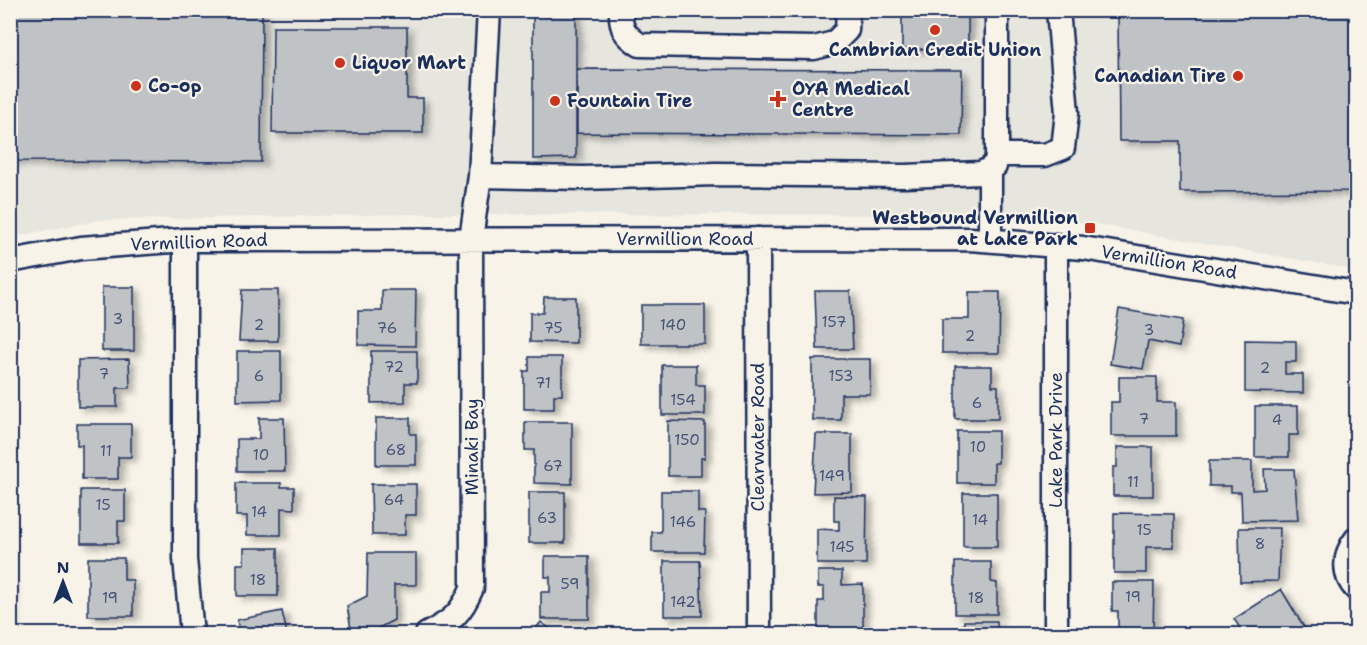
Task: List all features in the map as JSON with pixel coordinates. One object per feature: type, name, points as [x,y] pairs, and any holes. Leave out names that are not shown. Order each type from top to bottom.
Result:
[{"type":"street","name":"Minaki Bay","points":[[427,634],[446,625],[463,609],[472,588],[471,239],[480,176],[489,10]]},
{"type":"street","points":[[621,10],[625,35],[640,45],[814,48],[834,43],[848,30],[848,10]]},
{"type":"street","points":[[990,240],[997,10]]},
{"type":"street","points":[[480,176],[583,178],[716,174],[905,176],[981,173],[994,162],[1045,155],[1063,148],[1067,113],[1058,10]]},
{"type":"street","name":"Clearwater Road","points":[[758,239],[759,634]]},
{"type":"street","points":[[185,240],[185,559],[192,634]]},
{"type":"street","name":"Vermillion Road","points":[[10,261],[81,248],[185,240],[990,240],[1056,245],[1356,293]]},
{"type":"street","name":"Lake Park Drive","points":[[1056,245],[1056,634]]},
{"type":"street","points":[[1356,539],[1349,549],[1346,568],[1348,578],[1356,589]]},
{"type":"shaded area","points":[[11,11],[1356,11],[1356,270],[1101,225],[1026,215],[420,214],[101,220],[11,237]]},
{"type":"building","name":"Co-op","points":[[10,10],[262,10],[261,162],[10,161]]},
{"type":"building","name":"Fountain Tire","points":[[533,10],[576,10],[576,158],[533,159]]},
{"type":"building","name":"Cambrian Credit Union","points":[[902,10],[968,10],[968,49],[902,49]]},
{"type":"building","name":"Canadian Tire","points":[[1118,10],[1356,10],[1356,191],[1180,192],[1180,141],[1119,141]]},
{"type":"building","name":"Liquor Mart","points":[[273,27],[407,27],[407,98],[423,98],[423,133],[272,133]]},
{"type":"building","points":[[577,69],[962,70],[961,135],[577,133]]},
{"type":"building","points":[[102,287],[134,287],[134,351],[102,351]]},
{"type":"building","points":[[242,290],[278,290],[278,341],[239,341]]},
{"type":"building","points":[[382,290],[416,290],[415,346],[358,345],[358,311],[382,311]]},
{"type":"building","points":[[815,291],[850,291],[853,349],[817,349]]},
{"type":"building","points":[[969,292],[1000,292],[999,353],[942,353],[942,319],[969,319]]},
{"type":"building","points":[[544,297],[576,297],[576,343],[530,342],[530,313],[543,313]]},
{"type":"building","points":[[641,305],[705,305],[705,344],[641,344]]},
{"type":"building","points":[[1119,309],[1183,320],[1179,347],[1148,341],[1143,369],[1110,364]]},
{"type":"building","points":[[1245,340],[1296,341],[1296,362],[1285,362],[1285,374],[1303,374],[1303,393],[1245,392]]},
{"type":"building","points":[[237,351],[281,351],[281,400],[237,401]]},
{"type":"building","points":[[371,351],[417,351],[417,383],[405,383],[405,402],[371,403]]},
{"type":"building","points":[[529,357],[562,357],[562,395],[554,395],[554,409],[524,409],[524,371],[529,371]]},
{"type":"building","points":[[129,359],[130,388],[117,388],[117,407],[78,407],[78,360]]},
{"type":"building","points":[[812,359],[870,359],[870,394],[841,394],[841,420],[812,420]]},
{"type":"building","points":[[662,365],[696,365],[696,385],[705,385],[705,415],[662,415]]},
{"type":"building","points":[[955,366],[992,366],[992,386],[998,386],[998,419],[955,419]]},
{"type":"building","points":[[1119,377],[1157,377],[1157,402],[1176,402],[1176,436],[1111,436],[1111,402],[1119,402]]},
{"type":"building","points":[[1255,406],[1298,406],[1298,435],[1289,435],[1289,457],[1255,457]]},
{"type":"building","points":[[259,418],[284,418],[285,471],[237,471],[237,439],[259,439]]},
{"type":"building","points":[[376,418],[410,418],[410,434],[416,434],[416,465],[376,465]]},
{"type":"building","points":[[668,421],[705,422],[705,458],[701,458],[701,476],[668,476]]},
{"type":"building","points":[[525,422],[572,422],[572,484],[534,483],[534,450],[525,450]]},
{"type":"building","points":[[77,424],[131,424],[131,457],[118,457],[118,479],[82,479],[82,445],[77,445]]},
{"type":"building","points":[[957,431],[998,431],[998,463],[994,463],[994,483],[957,483]]},
{"type":"building","points":[[816,434],[852,434],[852,492],[813,493]]},
{"type":"building","points":[[1117,447],[1153,447],[1153,496],[1113,496],[1113,467],[1117,467]]},
{"type":"building","points":[[1209,461],[1252,461],[1252,490],[1265,489],[1264,469],[1294,469],[1298,520],[1242,521],[1241,492],[1231,492],[1231,486],[1209,486]]},
{"type":"building","points":[[236,483],[281,483],[281,487],[294,487],[294,509],[281,508],[281,535],[247,535],[247,516],[236,516]]},
{"type":"building","points":[[371,484],[416,484],[416,515],[405,515],[405,535],[372,535]]},
{"type":"building","points":[[81,490],[125,490],[125,521],[118,521],[118,543],[81,543]]},
{"type":"building","points":[[661,491],[698,491],[698,512],[705,512],[704,552],[652,552],[652,532],[661,532]]},
{"type":"building","points":[[529,492],[565,492],[565,543],[529,543]]},
{"type":"building","points":[[963,493],[997,493],[997,547],[963,547]]},
{"type":"building","points":[[834,496],[867,497],[866,564],[817,564],[817,529],[839,530],[839,521],[834,521]]},
{"type":"building","points":[[1114,513],[1174,514],[1174,547],[1146,547],[1146,573],[1114,573]]},
{"type":"building","points":[[1239,528],[1280,528],[1278,581],[1240,582]]},
{"type":"building","points":[[244,548],[278,548],[278,596],[237,596],[237,564],[244,564]]},
{"type":"building","points":[[368,553],[416,553],[416,585],[394,585],[394,620],[367,634],[352,634],[347,606],[367,596]]},
{"type":"building","points":[[545,556],[589,556],[589,619],[541,619],[541,592],[550,592],[550,577],[545,577]]},
{"type":"building","points":[[88,558],[124,558],[124,580],[133,580],[133,616],[88,616]]},
{"type":"building","points":[[664,561],[700,561],[702,616],[664,616]]},
{"type":"building","points":[[955,562],[991,562],[991,582],[997,583],[997,614],[955,614]]},
{"type":"building","points":[[818,571],[842,571],[842,585],[863,584],[863,631],[818,631],[818,601],[824,601],[824,587],[818,587]]},
{"type":"building","points":[[11,582],[11,632],[10,632]]},
{"type":"building","points":[[1112,582],[1154,582],[1153,634],[1118,634],[1118,611],[1112,611]]},
{"type":"building","points":[[1281,589],[1308,634],[1244,634],[1234,619]]},
{"type":"building","points":[[282,611],[287,634],[240,634],[237,620]]},
{"type":"building","points":[[964,621],[997,621],[997,634],[964,634]]},
{"type":"building","points":[[541,622],[557,634],[531,634]]},
{"type":"building","points":[[90,631],[125,631],[125,634],[90,634]]},
{"type":"place","name":"Cambrian Credit Union","points":[[935,30]]},
{"type":"place","name":"Liquor Mart","points":[[340,63]]},
{"type":"place","name":"Canadian Tire","points":[[1238,76]]},
{"type":"place","name":"Co-op","points":[[136,86]]},
{"type":"place","name":"OYA Medical Centre","points":[[778,99]]},
{"type":"place","name":"Fountain Tire","points":[[555,101]]},
{"type":"place","name":"Westbound Vermillion at Lake Park","points":[[1090,228]]}]
